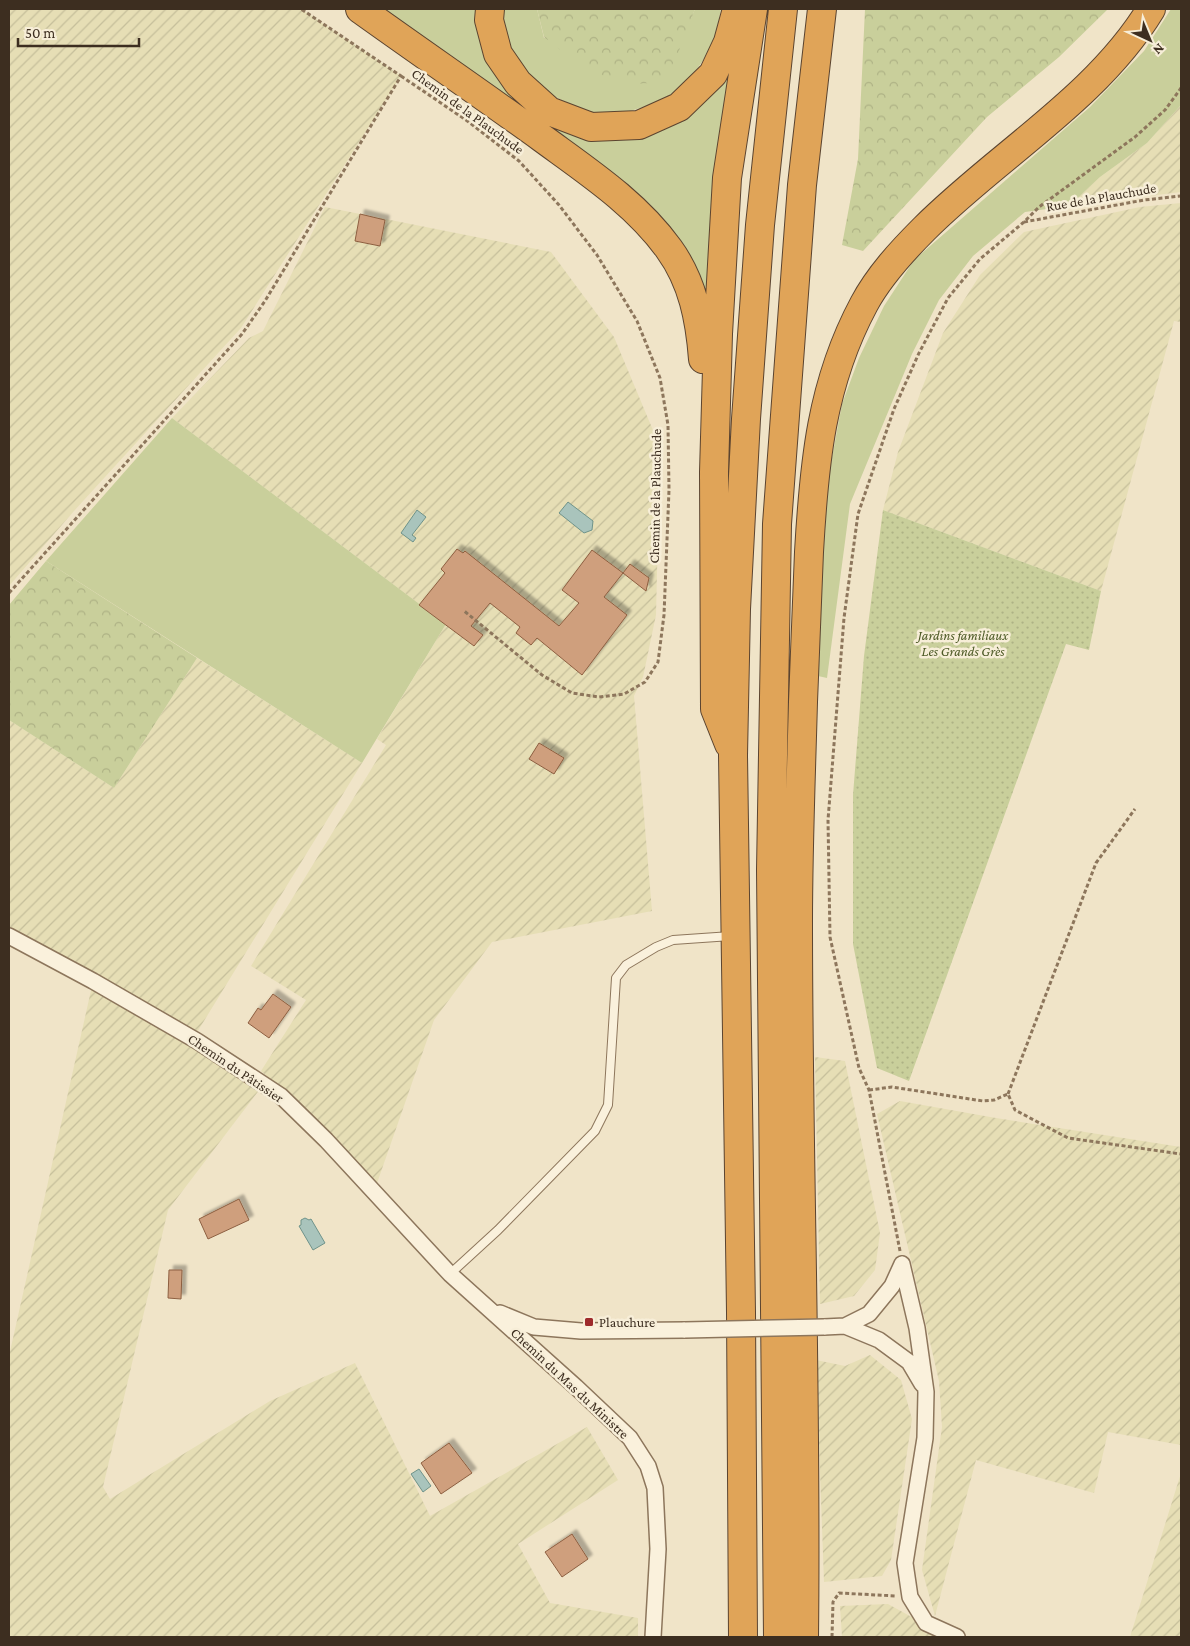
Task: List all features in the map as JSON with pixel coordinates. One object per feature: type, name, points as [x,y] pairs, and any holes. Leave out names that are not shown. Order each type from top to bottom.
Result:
[{"type":"highway","points":[[360,9],[611,188],[655,230],[670,250],[694,296],[700,325],[705,382],[706,439],[714,472]]},
{"type":"highway","points":[[490,9],[489,20],[498,54],[518,83],[549,111],[591,127],[638,125],[680,107],[712,74],[728,42],[737,9]]},
{"type":"highway","points":[[733,755],[715,709],[714,472],[718,334],[727,178],[753,9]]},
{"type":"highway","points":[[743,1637],[741,1321],[733,755],[736,609],[760,226],[783,9]]},
{"type":"highway","points":[[778,1637],[771,870],[778,524],[802,185],[822,9]]},
{"type":"highway","points":[[804,1637],[806,1499],[798,910],[801,763],[811,514],[816,454],[824,406],[838,362],[864,305],[882,275],[902,251],[951,202],[1081,94],[1106,69],[1138,31],[1151,9]]},
{"type":"street","name":"Chemin du Pâtissier","points":[[9,936],[93,981],[197,1041],[281,1096],[326,1140],[450,1274],[490,1310]]},
{"type":"street","points":[[490,1310],[534,1327],[581,1331],[845,1326],[869,1314],[892,1286],[902,1264]]},
{"type":"street","points":[[902,1264],[917,1328],[926,1392],[925,1438],[905,1563],[910,1597],[926,1623],[957,1637]]},
{"type":"street","name":"Chemin du Mas du Ministre","points":[[490,1310],[630,1438],[648,1466],[655,1488],[658,1549],[653,1637]]},
{"type":"street","points":[[845,1326],[879,1340],[909,1362],[926,1392]]},
{"type":"lane","points":[[450,1274],[498,1230],[596,1131],[608,1105],[616,978],[626,965],[656,947],[673,940],[735,935]]},
{"type":"path","name":"Chemin de la Plauchude","points":[[301,9],[466,120],[519,161],[560,205],[597,255],[637,321],[660,378],[668,425],[669,490],[664,615],[658,662],[645,682],[624,694],[599,696],[572,693],[542,675],[463,610]]},
{"type":"path","points":[[9,593],[242,334],[265,301],[401,76]]},
{"type":"path","points":[[902,1264],[869,1090],[860,1068],[830,937],[828,820],[844,618],[858,514],[894,409],[919,353],[948,298],[980,259],[1039,207],[1135,137],[1165,110],[1181,88]]},
{"type":"path","name":"Rue de la Plauchude","points":[[1024,222],[1144,200],[1181,196]]},
{"type":"path","points":[[1135,809],[1096,862],[1008,1094],[1015,1110],[1068,1138],[1181,1154]]},
{"type":"path","points":[[869,1090],[892,1087],[983,1101],[994,1100],[1008,1094]]},
{"type":"path","points":[[832,1637],[833,1602],[840,1593],[910,1597]]},
{"type":"shaded area","points":[[9,9],[301,9],[401,76],[241,328],[74,511],[9,586]]},
{"type":"shaded area","points":[[1181,105],[1181,192],[1069,206],[1100,177],[1147,143]]},
{"type":"shaded area","points":[[1181,203],[1181,322],[1174,321],[1101,591],[883,510],[898,452],[943,333],[980,275],[1024,232],[1140,207]]},
{"type":"shaded area","points":[[325,207],[551,252],[614,337],[660,447],[656,615],[643,677],[634,696],[652,911],[492,942],[434,1020],[376,1186],[324,1127],[261,1071],[306,1000],[251,966],[386,745],[377,739],[446,624],[172,418],[249,338],[263,331]]},
{"type":"shaded area","points":[[197,658],[362,763],[196,1034],[74,961],[9,927],[9,720],[114,788]]},
{"type":"shaded area","points":[[92,986],[260,1089],[168,1210],[103,1487],[110,1499],[270,1401],[355,1363],[430,1516],[587,1427],[618,1480],[518,1544],[550,1603],[638,1618],[638,1637],[9,1637],[9,1356]]},
{"type":"shaded area","points":[[815,1057],[845,1061],[880,1233],[875,1270],[854,1296],[820,1304]]},
{"type":"shaded area","points":[[900,1101],[1181,1147],[1181,1445],[1108,1432],[1094,1493],[976,1460],[935,1616],[922,1570],[942,1427],[939,1381],[877,1114]]},
{"type":"shaded area","points":[[870,1355],[901,1380],[912,1419],[891,1560],[882,1576],[824,1582],[816,1360],[845,1366]]},
{"type":"shaded area","points":[[1181,1473],[1181,1637],[1130,1637]]},
{"type":"shaded area","points":[[888,1604],[948,1637],[842,1637],[840,1606]]},
{"type":"green space","points":[[375,9],[479,9],[487,47],[582,133],[719,78],[728,77],[705,295],[690,260]]},
{"type":"green space","points":[[502,9],[537,9],[544,38],[685,32],[695,9],[721,9],[714,44],[687,84],[663,101],[627,112],[595,116],[549,94],[515,61],[505,34]]},
{"type":"green space","points":[[537,9],[695,9],[667,82],[634,84],[587,71],[544,37]]},
{"type":"green space","points":[[865,9],[1108,9],[1059,57],[987,117],[863,251],[842,245],[858,159]]},
{"type":"green space","points":[[1171,9],[1181,9],[1181,105],[1147,143],[1100,177],[1069,206],[1025,212],[973,256],[939,300],[912,354],[850,504],[827,678],[818,676],[825,495],[842,404],[859,358],[884,306],[914,260],[1090,107],[1144,51]]},
{"type":"green space","points":[[172,418],[446,624],[362,763],[46,561]]},
{"type":"green space","name":"Jardins familiaux Les Grands Grès","points":[[883,510],[1101,591],[1089,650],[1066,644],[909,1081],[877,1068],[853,944],[853,795],[864,656]]},
{"type":"green space","points":[[46,561],[197,658],[114,788],[9,720],[9,605]]},
{"type":"water","points":[[568,502],[593,521],[592,530],[584,533],[559,513]]},
{"type":"water","points":[[417,510],[426,517],[412,535],[416,538],[413,542],[401,533]]},
{"type":"water","points":[[305,1218],[311,1219],[325,1243],[313,1250],[299,1226],[301,1225],[301,1220]]},
{"type":"water","points":[[419,1469],[431,1486],[423,1492],[411,1474]]},
{"type":"building","points":[[360,214],[385,220],[380,246],[355,241]]},
{"type":"building","points":[[457,549],[463,553],[465,551],[559,626],[579,603],[562,590],[592,550],[623,573],[604,597],[627,615],[582,675],[537,638],[531,645],[516,633],[520,627],[490,603],[471,626],[483,635],[474,646],[419,605],[445,573],[441,569]]},
{"type":"building","points":[[630,564],[649,578],[646,591],[623,573]]},
{"type":"building","points":[[539,743],[564,758],[554,774],[529,759]]},
{"type":"building","points":[[273,994],[291,1007],[269,1038],[248,1023],[258,1008],[261,1010]]},
{"type":"building","points":[[239,1199],[249,1220],[208,1239],[199,1219]]},
{"type":"building","points":[[169,1270],[182,1270],[181,1299],[168,1298]]},
{"type":"building","points":[[449,1443],[472,1473],[441,1494],[421,1463]]},
{"type":"building","points":[[572,1534],[588,1559],[562,1577],[545,1552]]},
{"type":"place","name":"Plauchure","points":[[589,1322]]}]
